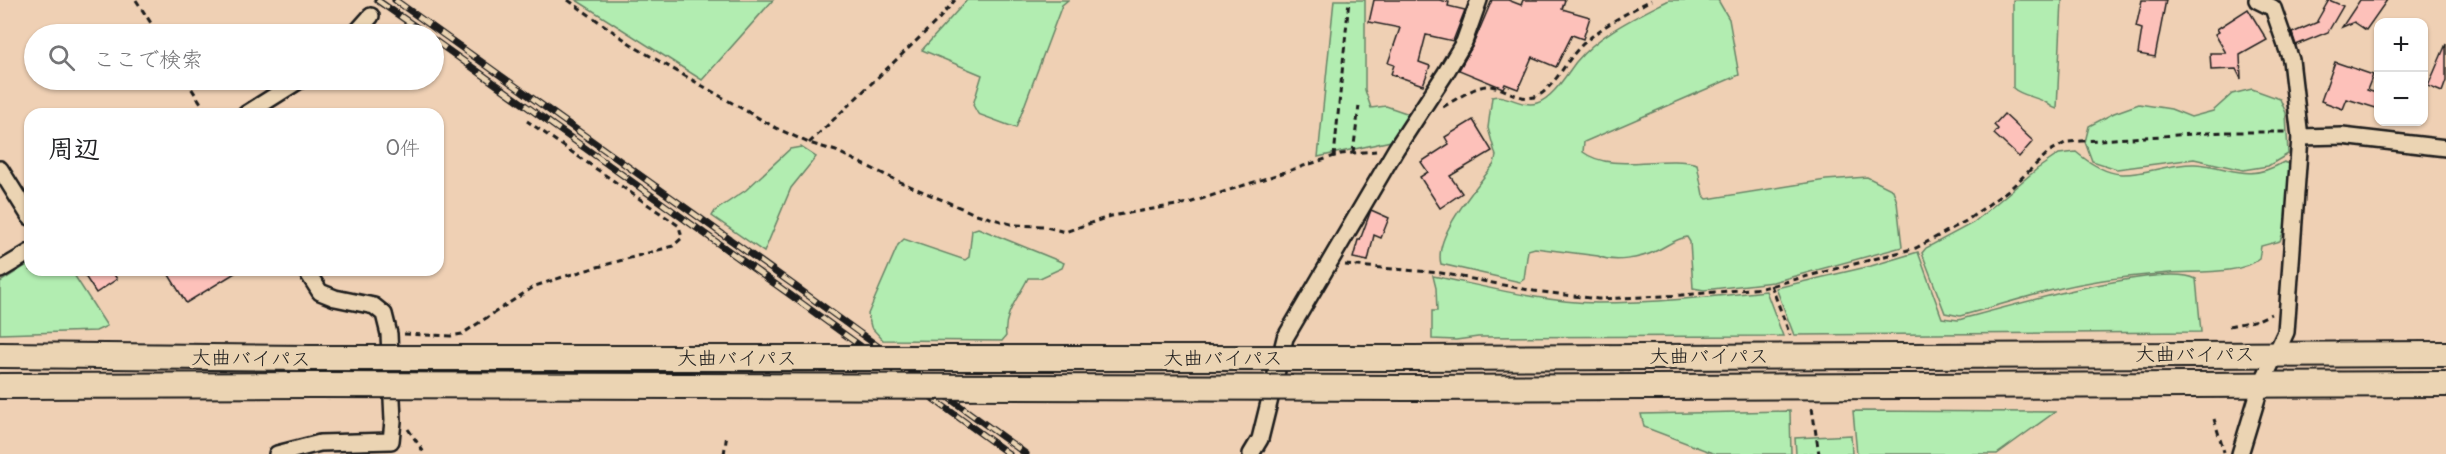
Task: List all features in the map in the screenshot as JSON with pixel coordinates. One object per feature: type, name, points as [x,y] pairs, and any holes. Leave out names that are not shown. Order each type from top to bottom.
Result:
[{"type":"highway","name":"大曲バイパス","points":[[0,355],[311,358],[1411,358],[2446,354]]},
{"type":"highway","name":"大曲バイパス","points":[[0,386],[1410,388],[2446,384]]},
{"type":"street","points":[[1251,454],[1260,439],[1285,338],[1396,149],[1464,42],[1479,0]]},
{"type":"street","points":[[2240,454],[2261,385],[2286,332],[2299,134],[2291,60],[2275,4],[2257,0]]},
{"type":"street","points":[[364,24],[371,16]]},
{"type":"street","points":[[256,108],[284,90]]},
{"type":"street","points":[[2299,134],[2342,136],[2446,148]]},
{"type":"street","points":[[0,169],[24,207]]},
{"type":"street","points":[[0,270],[24,256]]},
{"type":"street","points":[[277,454],[320,443],[391,441],[393,422],[389,334],[384,314],[374,306],[335,298],[320,292],[310,276]]},
{"type":"path","points":[[136,0],[152,24]]},
{"type":"path","points":[[568,0],[638,49],[776,128],[809,143],[836,151],[973,213],[1014,225],[1043,226],[1065,232],[1111,216],[1189,203],[1334,157],[1396,149]]},
{"type":"path","points":[[809,143],[938,20],[955,0]]},
{"type":"path","points":[[1334,157],[1348,0]]},
{"type":"path","points":[[1414,121],[1481,87],[1489,86],[1521,98],[1537,96],[1550,86],[1579,48],[1602,29],[1651,0]]},
{"type":"path","points":[[192,90],[204,108]]},
{"type":"path","points":[[1353,153],[1359,106]]},
{"type":"path","points":[[389,334],[451,336],[462,334],[535,286],[568,274],[673,246],[682,238],[680,226],[527,121]]},
{"type":"path","points":[[1329,263],[1441,273],[1534,291],[1598,298],[1682,295],[1771,285],[1916,248],[1966,222],[2011,188],[2050,151],[2067,142],[2224,132],[2299,134]]},
{"type":"path","points":[[1771,285],[1790,335]]},
{"type":"path","points":[[2229,326],[2258,320]]},
{"type":"path","points":[[1812,408],[1819,454]]},
{"type":"path","points":[[2214,419],[2225,454]]},
{"type":"path","points":[[393,422],[410,430],[425,454]]},
{"type":"path","points":[[724,454],[727,434]]},
{"type":"green space","points":[[576,0],[773,0],[702,80]]},
{"type":"green space","points":[[967,0],[1068,0],[1062,5],[1016,128],[978,114],[973,105],[982,75],[922,50]]},
{"type":"green space","points":[[1334,0],[1365,0],[1365,90],[1371,108],[1386,106],[1412,115],[1402,131],[1391,141],[1318,157]]},
{"type":"green space","points":[[1669,0],[1718,0],[1729,19],[1739,75],[1584,142],[1583,152],[1608,162],[1669,161],[1697,164],[1703,195],[1707,199],[1826,180],[1867,177],[1893,190],[1897,202],[1902,247],[1773,282],[1704,290],[1693,288],[1690,242],[1687,237],[1650,254],[1627,259],[1611,259],[1535,248],[1528,250],[1524,279],[1520,282],[1441,264],[1440,253],[1450,226],[1494,164],[1496,156],[1488,128],[1492,97],[1503,97],[1526,104],[1543,100],[1554,91],[1585,52],[1596,43],[1619,27]]},
{"type":"green space","points":[[2013,0],[2062,0],[2057,109],[2013,88]]},
{"type":"green space","points":[[2252,89],[2280,99],[2286,113],[2288,154],[2268,166],[2243,170],[2194,159],[2117,169],[2092,161],[2085,142],[2089,126],[2114,113],[2139,104],[2171,109],[2191,117],[2213,111],[2232,94]]},
{"type":"green space","points":[[801,147],[816,157],[791,188],[764,252],[712,216],[715,211],[746,190],[790,149]]},
{"type":"green space","points":[[2076,152],[2109,172],[2121,174],[2140,173],[2186,164],[2208,165],[2248,173],[2259,172],[2284,162],[2292,165],[2285,227],[2280,241],[2261,246],[2259,259],[2241,268],[2106,280],[2045,292],[1960,316],[1945,313],[1922,253],[1926,248],[1973,223],[2037,169],[2059,154]]},
{"type":"green space","points":[[978,228],[1064,263],[1062,268],[1040,278],[1028,278],[1009,313],[1006,336],[1002,341],[883,340],[871,327],[868,314],[898,245],[904,239],[965,260],[969,257],[972,230]]},
{"type":"green space","points":[[1918,252],[1942,318],[1958,320],[2043,297],[2117,281],[2178,275],[2196,279],[2201,332],[1794,335],[1776,288],[1871,266]]},
{"type":"green space","points":[[24,267],[24,276],[75,276],[107,326],[96,331],[0,334],[0,282]]},
{"type":"green space","points":[[1433,276],[1535,297],[1597,303],[1660,301],[1766,291],[1783,336],[1432,339],[1432,311],[1437,311]]},
{"type":"green space","points":[[1790,411],[1791,454],[1715,454],[1644,427],[1641,414]]},
{"type":"green space","points":[[1853,411],[2055,412],[1997,454],[1857,454]]},
{"type":"green space","points":[[1851,435],[1852,454],[1796,454],[1795,438]]},
{"type":"building","points":[[1374,0],[1439,0],[1449,2],[1448,6],[1465,10],[1453,41],[1426,35],[1419,62],[1430,66],[1423,85],[1391,74],[1394,65],[1388,63],[1400,28],[1369,22]]},
{"type":"building","points":[[1492,0],[1508,0],[1521,5],[1523,0],[1565,0],[1562,9],[1590,17],[1583,39],[1572,35],[1556,67],[1532,57],[1518,89],[1505,84],[1503,88],[1459,70],[1472,47]]},
{"type":"building","points":[[2142,0],[2166,0],[2155,57],[2138,54],[2142,29],[2136,27]]},
{"type":"building","points":[[2329,0],[2343,6],[2328,32],[2296,45],[2292,33],[2318,22]]},
{"type":"building","points":[[2360,0],[2387,0],[2366,30],[2354,22],[2342,27]]},
{"type":"building","points":[[2248,9],[2267,40],[2240,55],[2241,79],[2236,69],[2211,70],[2210,53],[2226,53],[2215,34],[2219,32],[2217,29]]},
{"type":"building","points":[[2446,44],[2446,81],[2442,92],[2428,86]]},
{"type":"building","points":[[2335,62],[2373,75],[2367,90],[2374,92],[2374,107],[2347,99],[2343,109],[2321,101]]},
{"type":"building","points":[[2004,114],[2033,141],[2019,157],[1994,134],[1998,129],[1994,125]]},
{"type":"building","points":[[1473,120],[1492,151],[1450,176],[1462,193],[1440,208],[1420,177],[1428,172],[1421,162],[1449,144],[1445,137]]},
{"type":"building","points":[[1371,210],[1389,218],[1381,238],[1374,235],[1368,261],[1353,258],[1358,240],[1360,240]]},
{"type":"building","points":[[85,276],[115,276],[117,279],[96,293]]},
{"type":"building","points":[[170,276],[230,276],[186,303]]},
{"type":"railway","points":[[377,0],[412,24]]},
{"type":"railway","points":[[395,0],[429,24]]},
{"type":"railway","points":[[444,35],[1026,454]]},
{"type":"railway","points":[[444,47],[1009,454]]}]
